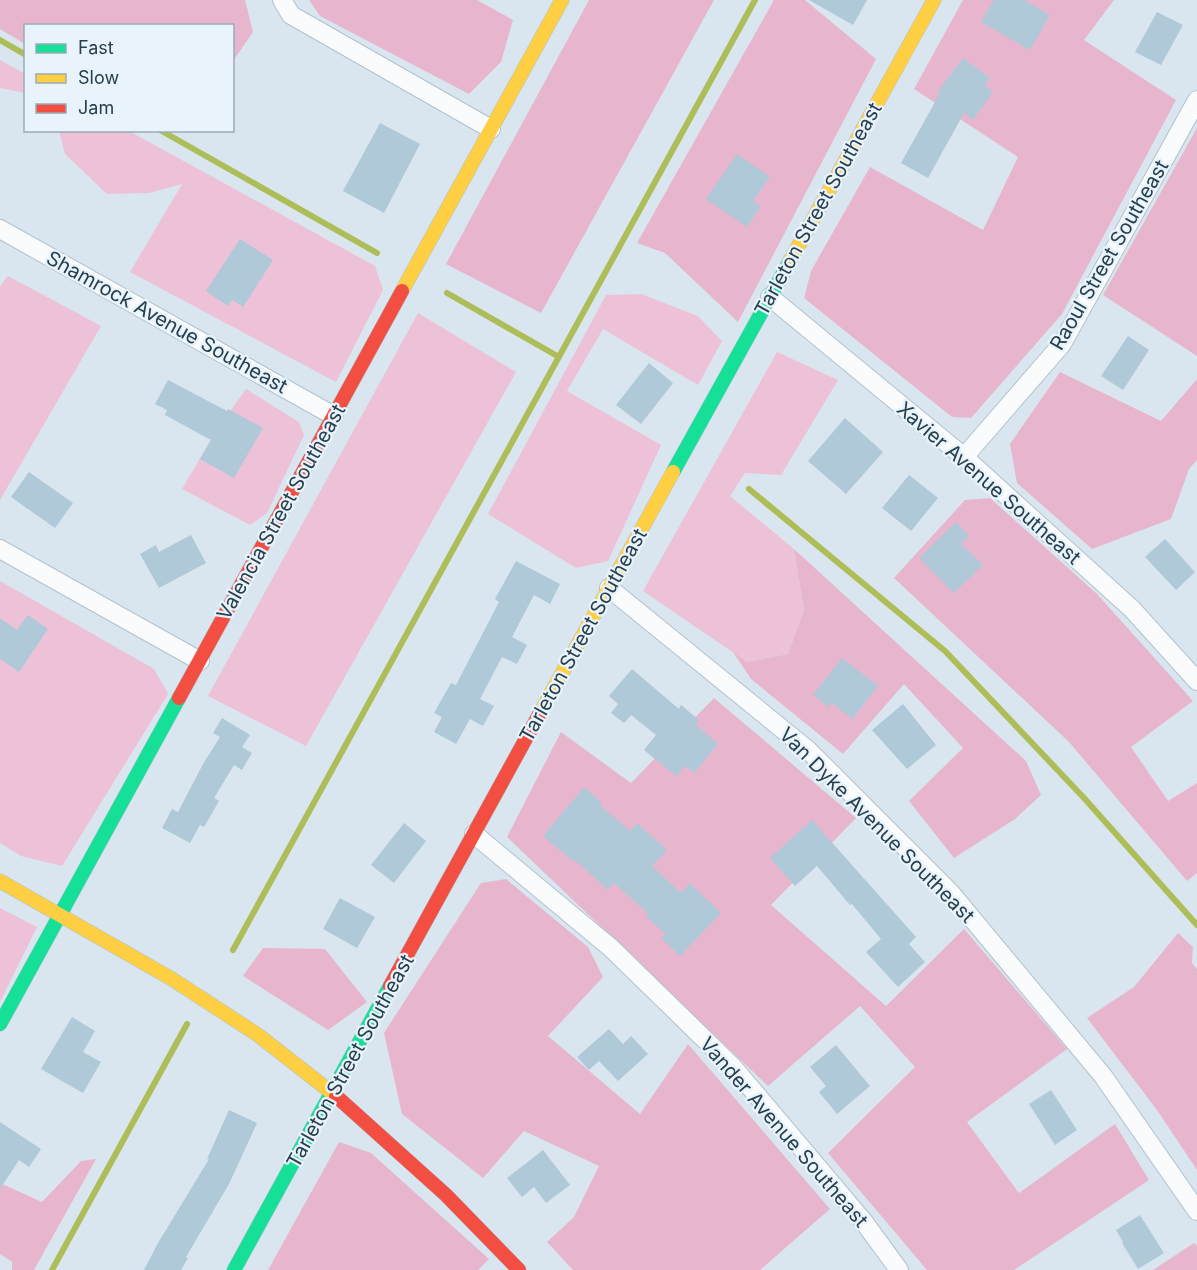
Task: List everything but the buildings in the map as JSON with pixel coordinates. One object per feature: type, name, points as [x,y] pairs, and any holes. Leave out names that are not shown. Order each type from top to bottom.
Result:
[{"type":"street","points":[[282,0],[291,15],[491,129]]},
{"type":"street","name":"Valencia Street Southeast","points":[[0,1024],[62,915],[562,0]]},
{"type":"street","name":"Tarleton Street Southeast","points":[[234,1270],[934,0]]},
{"type":"street","name":"Raoul Street Southeast","points":[[964,457],[1062,344],[1197,100]]},
{"type":"street","name":"Shamrock Avenue Southeast","points":[[0,229],[334,416]]},
{"type":"street","name":"Xavier Avenue Southeast","points":[[770,297],[964,457],[1132,609],[1197,681]]},
{"type":"street","points":[[0,549],[200,661]]},
{"type":"street","name":"Van Dyke Avenue Southeast","points":[[609,588],[808,750],[950,892],[1103,1076],[1197,1210]]},
{"type":"street","name":"Vander Avenue Southeast","points":[[474,834],[611,948],[733,1067],[864,1222],[899,1270]]},
{"type":"street","points":[[0,881],[172,979],[258,1035],[332,1094],[446,1195],[519,1270]]},
{"type":"shaded area","points":[[0,0],[245,0],[253,32],[234,60],[234,24],[24,24],[24,43],[0,29]]},
{"type":"shaded area","points":[[309,0],[477,0],[513,20],[501,62],[469,94],[320,16]]},
{"type":"shaded area","points":[[589,0],[714,0],[541,313],[446,264]]},
{"type":"shaded area","points":[[774,0],[805,0],[876,59],[738,322],[665,253],[637,243]]},
{"type":"shaded area","points":[[963,0],[1114,0],[1084,40],[1176,100],[1062,314],[971,418],[952,417],[804,298],[811,271],[870,167],[983,230],[1018,157],[914,89]]},
{"type":"shaded area","points":[[0,60],[24,73],[24,93],[0,88]]},
{"type":"shaded area","points":[[1197,128],[1197,356],[1103,295]]},
{"type":"shaded area","points":[[59,132],[131,132],[375,266],[383,290],[336,382],[130,272],[182,184],[149,193],[107,194],[65,154]]},
{"type":"shaded area","points":[[8,276],[101,326],[0,500],[0,286]]},
{"type":"shaded area","points":[[641,294],[698,316],[722,341],[698,385],[603,329],[567,391],[661,445],[608,561],[576,568],[488,514],[606,295]]},
{"type":"shaded area","points":[[418,313],[516,372],[306,746],[208,696]]},
{"type":"shaded area","points":[[777,352],[838,380],[781,475],[745,473],[730,496],[794,549],[804,610],[788,654],[747,662],[643,591]]},
{"type":"shaded area","points":[[1060,372],[1161,421],[1197,379],[1197,460],[1189,469],[1171,519],[1092,549],[1017,483],[1010,444]]},
{"type":"shaded area","points":[[246,389],[299,422],[304,435],[267,513],[250,525],[182,489],[216,431]]},
{"type":"shaded area","points":[[990,498],[1097,594],[1193,701],[1131,747],[1168,801],[1197,783],[1197,873],[1187,881],[1069,742],[894,578],[965,500]]},
{"type":"shaded area","points":[[794,549],[1026,761],[1041,795],[1015,819],[954,858],[909,801],[963,748],[904,684],[843,754],[751,679],[733,652],[747,662],[788,654],[804,610]]},
{"type":"shaded area","points":[[0,581],[154,669],[168,694],[62,866],[21,856],[0,843]]},
{"type":"shaded area","points":[[714,698],[856,818],[771,905],[886,1006],[964,929],[1067,1049],[967,1122],[1019,1193],[1115,1124],[1149,1180],[1014,1270],[927,1270],[828,1153],[915,1067],[860,1006],[768,1086],[507,837],[561,732],[631,783]]},
{"type":"shaded area","points":[[506,879],[588,947],[603,977],[548,1036],[640,1114],[688,1044],[830,1209],[760,1270],[573,1270],[547,1242],[574,1217],[599,1166],[524,1131],[483,1178],[402,1114],[384,1033],[481,883]]},
{"type":"shaded area","points":[[0,908],[37,927],[0,1002]]},
{"type":"shaded area","points":[[1178,933],[1193,947],[1192,963],[1197,969],[1197,1170],[1157,1110],[1087,1018],[1134,987]]},
{"type":"shaded area","points":[[263,948],[325,949],[367,1002],[328,1030],[243,976]]},
{"type":"shaded area","points":[[339,1142],[371,1153],[489,1259],[478,1270],[268,1270]]},
{"type":"shaded area","points":[[96,1159],[34,1270],[12,1270],[12,1262],[0,1254],[0,1183],[42,1202],[81,1161]]},
{"type":"shaded area","points":[[1194,1243],[1197,1246],[1197,1270],[1153,1270]]},
{"type":"waterway","points":[[233,950],[755,0]]},
{"type":"waterway","points":[[0,40],[24,54]]},
{"type":"waterway","points":[[164,132],[377,253]]},
{"type":"waterway","points":[[447,293],[559,357]]},
{"type":"waterway","points":[[749,489],[945,651],[1084,798],[1197,925]]},
{"type":"waterway","points":[[52,1270],[187,1024]]},
{"type":"traffic: fast","points":[[673,472],[790,261]]},
{"type":"traffic: fast","points":[[0,1024],[179,698]]},
{"type":"traffic: fast","points":[[234,1270],[390,986]]},
{"type":"traffic: slow","points":[[402,291],[562,0]]},
{"type":"traffic: slow","points":[[790,261],[934,0]]},
{"type":"traffic: slow","points":[[540,713],[673,472]]},
{"type":"traffic: slow","points":[[0,881],[172,979],[258,1035],[336,1096]]},
{"type":"traffic: jam","points":[[179,698],[402,291]]},
{"type":"traffic: jam","points":[[390,986],[540,713]]},
{"type":"traffic: jam","points":[[336,1096],[446,1195],[519,1270]]}]
